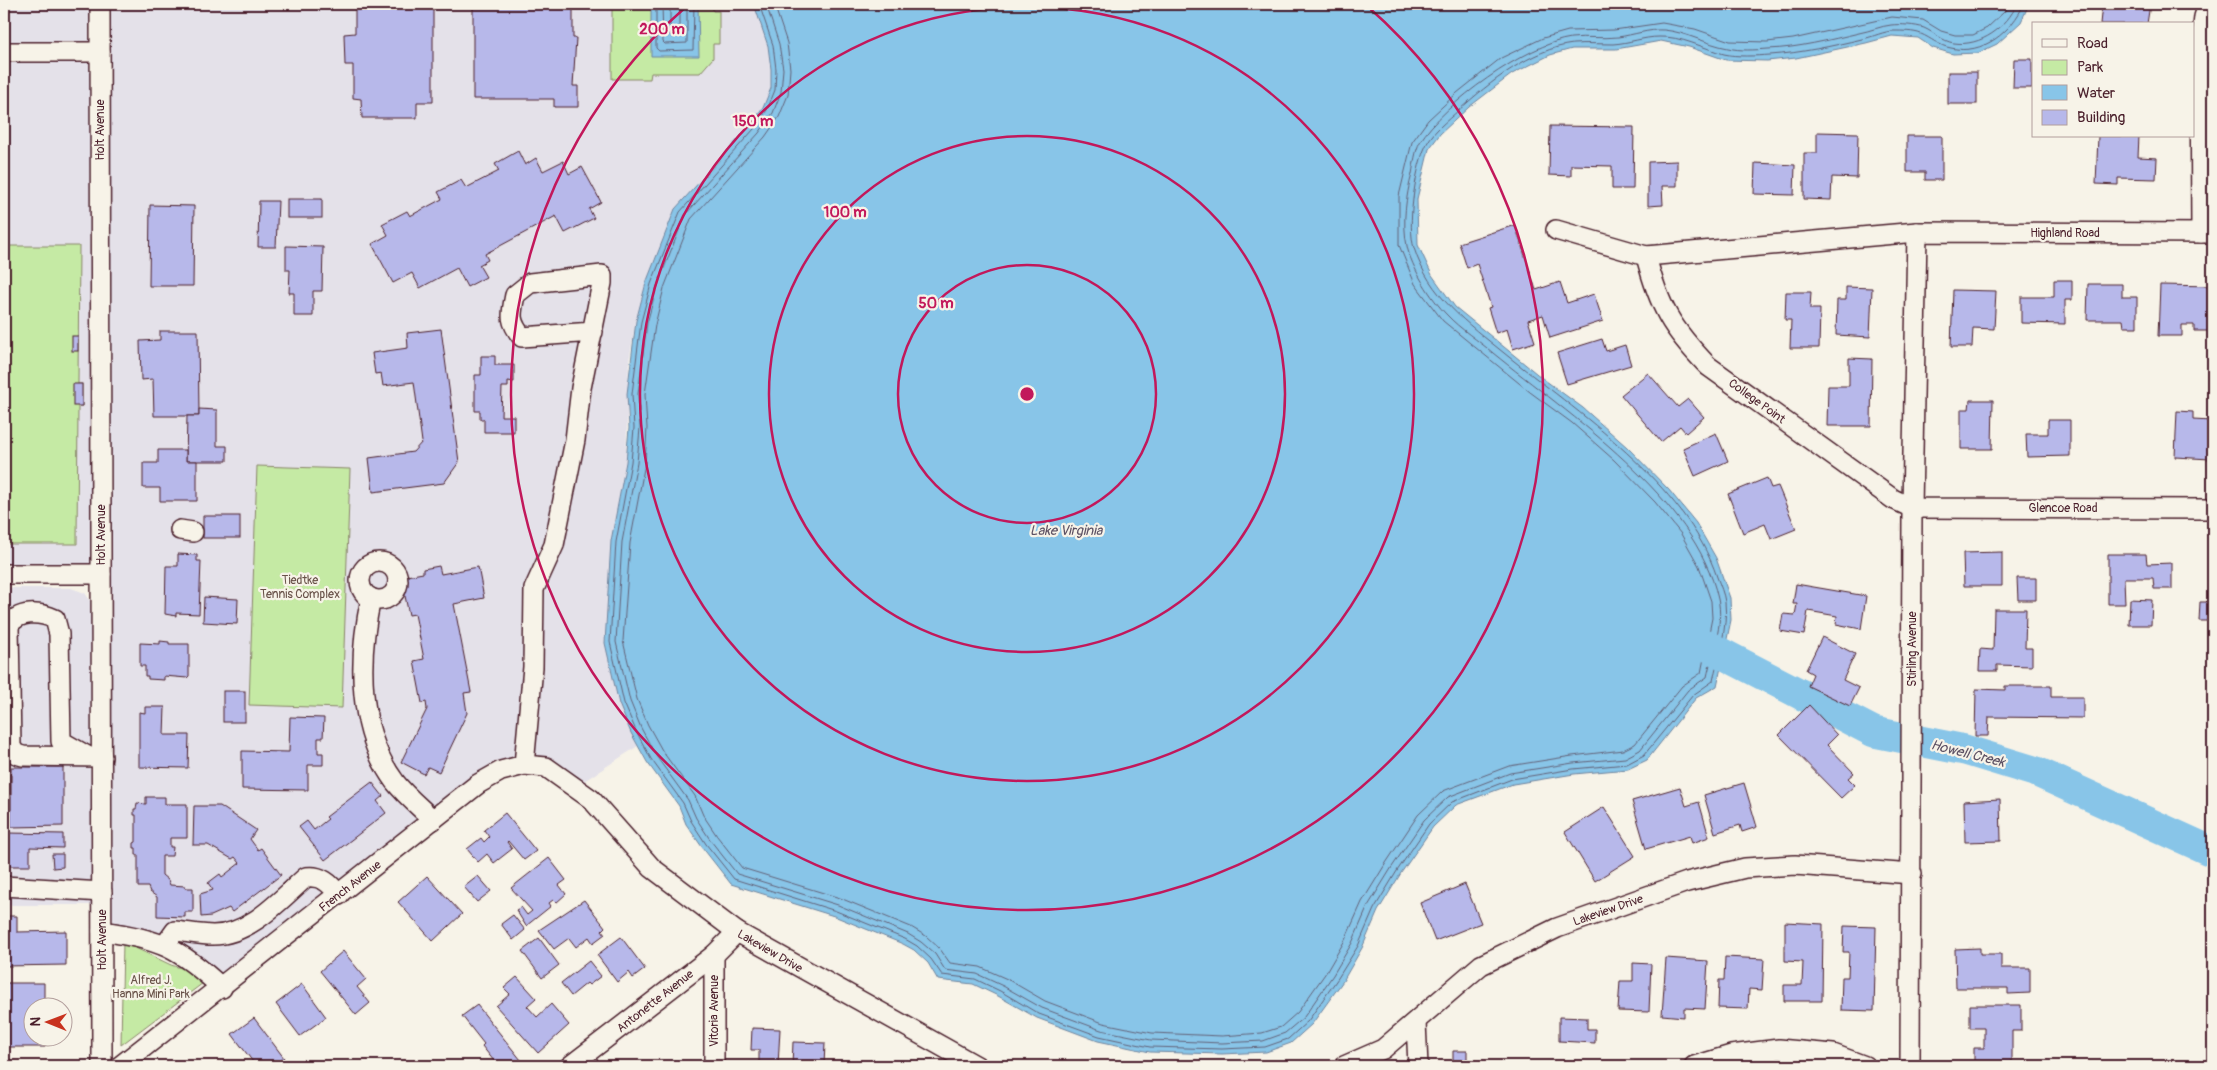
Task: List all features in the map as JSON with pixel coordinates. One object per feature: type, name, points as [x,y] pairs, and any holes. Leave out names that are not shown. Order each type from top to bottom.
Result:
[{"type":"street","name":"Holt Avenue","points":[[100,4],[101,574],[95,757],[102,892],[102,1066]]},
{"type":"street","points":[[2207,233],[2200,52],[2208,4]]},
{"type":"street","points":[[4,52],[100,52]]},
{"type":"street","points":[[1556,230],[1646,256],[1917,232]]},
{"type":"street","name":"Highland Road","points":[[1917,232],[2207,233]]},
{"type":"street","name":"Stirling Avenue","points":[[1910,1066],[1912,508],[1917,232]]},
{"type":"street","name":"College Point","points":[[1646,256],[1653,286],[1664,312],[1682,339],[1708,366],[1893,499],[1912,508]]},
{"type":"street","points":[[524,765],[533,667],[534,589],[554,545],[593,332],[602,275],[530,283],[515,295],[511,316],[514,326],[522,337],[593,332]]},
{"type":"street","name":"Glencoe Road","points":[[1912,508],[2213,508]]},
{"type":"street","points":[[4,574],[101,574]]},
{"type":"street","points":[[371,598],[365,625],[364,685],[371,738],[381,760],[396,783],[433,820]]},
{"type":"street","points":[[26,614],[46,615],[55,619],[59,634],[61,741],[95,757],[23,756],[16,754],[11,746],[9,626],[13,619],[26,614]]},
{"type":"street","name":"French Avenue","points":[[120,1066],[493,775],[524,765],[546,767],[591,799]]},
{"type":"street","name":"Lakeview Drive","points":[[591,799],[652,868],[737,932],[977,1066]]},
{"type":"street","name":"Lakeview Drive","points":[[1344,1066],[1383,1050],[1481,965],[1557,928],[1687,882],[1745,868],[1795,865],[1912,874]]},
{"type":"street","points":[[165,945],[175,932],[214,935],[236,930],[261,916],[306,877],[316,876],[330,884],[339,895]]},
{"type":"street","points":[[4,886],[102,892]]},
{"type":"street","points":[[102,931],[135,936],[165,945],[189,958],[222,988]]},
{"type":"street","name":"Antonette Avenue","points":[[570,1066],[714,955],[737,932]]},
{"type":"street","name":"Vitoria Avenue","points":[[714,955],[714,1066]]},
{"type":"street","points":[[1416,1022],[1418,1066]]},
{"type":"street","points":[[1694,1066],[1731,1054],[1779,1049],[1833,1054],[1866,1066]]},
{"type":"shaded area","points":[[4,4],[754,4],[768,46],[771,88],[763,108],[750,126],[675,209],[646,283],[636,321],[629,361],[626,462],[611,541],[605,643],[619,704],[638,746],[581,783],[514,759],[225,974],[217,974],[119,928],[113,921],[110,911],[110,563],[4,563]]},
{"type":"shaded area","points":[[4,588],[71,588],[85,593],[91,602],[93,905],[4,905]]},
{"type":"green space","points":[[612,4],[712,4],[713,11],[719,11],[719,44],[713,44],[713,58],[700,73],[651,73],[650,79],[612,79]]},
{"type":"green space","points":[[4,246],[79,246],[78,384],[82,384],[82,406],[78,406],[77,544],[4,544]]},
{"type":"green space","name":"Tiedtke Tennis Complex","points":[[257,466],[350,469],[342,708],[249,705]]},
{"type":"green space","name":"Alfred J. Hanna Mini Park","points":[[123,942],[171,965],[211,977],[121,1045]]},
{"type":"water","points":[[651,4],[698,4],[699,56],[651,56]]},
{"type":"water","name":"Lake Virginia","points":[[754,4],[2029,4],[2021,22],[1997,44],[1978,53],[1953,54],[1933,48],[1918,38],[1892,36],[1796,58],[1767,61],[1726,60],[1689,47],[1661,41],[1616,49],[1572,49],[1550,55],[1512,74],[1469,107],[1440,134],[1429,149],[1417,199],[1418,245],[1432,275],[1455,307],[1542,378],[1583,408],[1627,447],[1669,490],[1696,523],[1716,558],[1730,598],[1731,620],[1717,686],[1696,698],[1647,760],[1628,769],[1574,774],[1513,784],[1456,805],[1433,827],[1401,873],[1378,911],[1362,948],[1343,981],[1312,1024],[1291,1043],[1266,1052],[1222,1054],[1150,1052],[1098,1041],[1037,1018],[973,984],[938,980],[928,963],[914,950],[903,944],[834,916],[731,884],[686,824],[679,806],[647,762],[631,733],[619,704],[605,643],[611,541],[626,462],[629,428],[627,394],[636,321],[646,283],[675,209],[750,126],[763,108],[771,88],[768,46]]},
{"type":"building","points":[[355,4],[433,4],[433,102],[417,102],[417,118],[362,118],[361,99],[353,98],[353,65],[345,65],[344,34],[355,33]]},
{"type":"building","points":[[473,4],[573,4],[573,38],[576,38],[573,86],[578,86],[578,107],[554,107],[554,99],[473,99]]},
{"type":"building","points":[[2102,4],[2150,4],[2147,22],[2100,22]]},
{"type":"building","points":[[2014,59],[2032,59],[2032,88],[2013,88]]},
{"type":"building","points":[[1948,72],[1977,72],[1977,104],[1948,104]]},
{"type":"building","points":[[1550,126],[1634,127],[1633,189],[1612,189],[1612,166],[1571,165],[1571,176],[1549,175]]},
{"type":"building","points":[[1817,132],[1858,133],[1857,178],[1832,177],[1831,200],[1804,199],[1804,153],[1817,153]]},
{"type":"building","points":[[1907,136],[1942,136],[1942,180],[1925,180],[1925,172],[1907,172]]},
{"type":"building","points":[[2098,138],[2139,138],[2138,157],[2157,158],[2156,179],[2118,178],[2118,185],[2096,184]]},
{"type":"building","points":[[518,151],[525,165],[536,158],[543,171],[563,161],[569,174],[582,167],[601,202],[589,209],[594,218],[565,233],[556,216],[485,254],[488,260],[479,265],[486,277],[467,287],[457,268],[420,288],[412,273],[393,283],[372,244],[388,235],[382,224],[407,211],[410,216],[442,199],[438,192],[461,180],[466,188],[499,171],[495,164]]},
{"type":"building","points":[[1677,161],[1677,186],[1662,186],[1663,205],[1648,206],[1648,162]]},
{"type":"building","points":[[1755,163],[1795,165],[1794,195],[1754,194]]},
{"type":"building","points":[[287,199],[322,199],[322,218],[287,218]]},
{"type":"building","points":[[259,201],[278,201],[276,247],[258,247]]},
{"type":"building","points":[[150,205],[194,206],[193,286],[149,286]]},
{"type":"building","points":[[1515,225],[1536,290],[1560,282],[1567,303],[1594,294],[1603,321],[1550,338],[1543,315],[1528,320],[1535,342],[1513,349],[1507,329],[1496,333],[1488,308],[1491,307],[1477,264],[1467,268],[1459,243]]},
{"type":"building","points":[[286,246],[323,247],[322,291],[313,291],[313,316],[294,316],[294,293],[289,293],[290,270],[286,270]]},
{"type":"building","points":[[2054,280],[2072,280],[2072,300],[2065,300],[2065,324],[2021,323],[2021,297],[2054,297]]},
{"type":"building","points":[[2088,284],[2122,284],[2122,297],[2137,297],[2137,327],[2124,327],[2123,320],[2087,320]]},
{"type":"building","points":[[2160,285],[2213,286],[2213,331],[2194,331],[2194,325],[2182,325],[2182,336],[2158,336]]},
{"type":"building","points":[[1846,287],[1872,288],[1870,337],[1836,335],[1837,300],[1846,300]]},
{"type":"building","points":[[1953,290],[1996,291],[1994,329],[1973,328],[1972,347],[1951,347]]},
{"type":"building","points":[[1786,292],[1811,292],[1810,309],[1820,309],[1819,348],[1790,348],[1791,320],[1785,320]]},
{"type":"building","points":[[441,329],[459,462],[444,483],[373,492],[369,458],[413,452],[422,442],[414,382],[383,386],[381,373],[375,374],[372,353],[408,348],[407,333]]},
{"type":"building","points":[[160,331],[198,331],[199,416],[154,416],[153,379],[141,380],[140,341],[160,340]]},
{"type":"building","points":[[72,336],[78,336],[78,351],[72,351]]},
{"type":"building","points":[[1602,339],[1606,351],[1625,345],[1631,365],[1567,384],[1557,353]]},
{"type":"building","points":[[481,356],[495,356],[495,365],[514,365],[514,382],[508,381],[508,387],[502,387],[501,416],[514,416],[514,432],[484,432],[484,419],[480,419],[480,411],[475,411],[475,375],[481,375]]},
{"type":"building","points":[[1849,358],[1872,359],[1871,426],[1827,426],[1828,386],[1849,386]]},
{"type":"building","points":[[1648,373],[1678,407],[1688,399],[1704,417],[1686,433],[1680,426],[1661,442],[1621,395]]},
{"type":"building","points":[[73,384],[82,384],[82,406],[73,406]]},
{"type":"building","points":[[1970,400],[1993,400],[1992,449],[1961,449],[1961,409],[1969,409]]},
{"type":"building","points":[[199,409],[217,410],[217,446],[227,446],[227,461],[186,461],[187,416],[199,416]]},
{"type":"building","points":[[2177,411],[2193,412],[2193,420],[2211,421],[2210,459],[2175,457]]},
{"type":"building","points":[[2048,420],[2070,420],[2070,456],[2027,457],[2026,434],[2048,434]]},
{"type":"building","points":[[1716,433],[1728,461],[1695,476],[1683,448]]},
{"type":"building","points":[[158,450],[186,450],[186,461],[197,461],[197,501],[160,501],[160,488],[143,488],[143,463],[158,463]]},
{"type":"building","points":[[1767,478],[1771,488],[1778,486],[1796,529],[1771,539],[1765,524],[1743,533],[1728,494]]},
{"type":"building","points":[[203,516],[240,516],[240,538],[203,538]]},
{"type":"building","points":[[2002,552],[2002,586],[1964,586],[1963,553]]},
{"type":"building","points":[[178,554],[197,555],[197,561],[201,561],[199,614],[176,613],[176,616],[165,614],[166,566],[178,566]]},
{"type":"building","points":[[2108,554],[2146,554],[2147,564],[2172,563],[2172,589],[2154,589],[2153,578],[2124,578],[2125,604],[2108,604]]},
{"type":"building","points":[[439,566],[441,574],[478,567],[484,598],[454,604],[471,692],[464,693],[467,713],[439,772],[428,767],[424,774],[401,762],[427,709],[426,702],[422,703],[414,661],[424,659],[415,614],[409,615],[401,577],[423,573],[423,569]]},
{"type":"building","points":[[2017,578],[2036,578],[2036,600],[2018,600]]},
{"type":"building","points":[[1796,584],[1866,596],[1861,629],[1836,624],[1837,616],[1808,611],[1804,635],[1780,631],[1783,614],[1795,615],[1797,604],[1793,604]]},
{"type":"building","points":[[2208,587],[2213,587],[2213,621],[2199,621],[2200,602],[2208,602]]},
{"type":"building","points":[[204,597],[238,599],[237,624],[203,622]]},
{"type":"building","points":[[2130,599],[2152,600],[2151,625],[2129,625]]},
{"type":"building","points":[[1994,609],[2026,609],[2025,648],[2032,648],[2032,666],[1997,665],[1997,671],[1979,671],[1980,649],[1993,650]]},
{"type":"building","points":[[1822,637],[1855,654],[1843,680],[1859,688],[1850,706],[1808,686],[1813,674],[1806,670]]},
{"type":"building","points":[[160,641],[169,642],[169,644],[189,644],[189,676],[187,678],[164,676],[164,680],[148,679],[148,676],[145,676],[145,666],[140,666],[140,643],[160,644]]},
{"type":"building","points":[[2005,686],[2051,686],[2051,697],[2083,697],[2083,718],[1989,717],[1988,736],[1975,736],[1976,689],[2005,690]]},
{"type":"building","points":[[223,691],[245,691],[245,722],[223,722]]},
{"type":"building","points":[[1809,705],[1837,735],[1827,745],[1854,773],[1848,778],[1855,785],[1841,798],[1779,735]]},
{"type":"building","points":[[145,707],[165,707],[164,735],[189,735],[188,768],[139,767],[139,712],[145,713]]},
{"type":"building","points":[[290,717],[324,718],[323,738],[318,738],[318,753],[323,753],[323,765],[308,765],[308,790],[242,789],[242,751],[289,752]]},
{"type":"building","points":[[11,767],[63,767],[63,826],[11,827]]},
{"type":"building","points":[[5,781],[6,821],[4,821]]},
{"type":"building","points":[[372,782],[383,796],[377,801],[386,813],[325,860],[299,827],[307,821],[314,830],[328,819],[326,817]]},
{"type":"building","points":[[1744,783],[1757,827],[1742,832],[1740,825],[1715,833],[1704,795]]},
{"type":"building","points":[[1680,787],[1686,806],[1699,802],[1709,837],[1692,843],[1690,836],[1646,849],[1632,801]]},
{"type":"building","points":[[146,797],[165,797],[165,804],[187,804],[187,838],[170,838],[170,847],[173,847],[172,856],[162,856],[162,875],[168,880],[170,885],[193,888],[193,912],[185,912],[185,917],[157,916],[157,897],[150,892],[148,887],[138,887],[138,855],[136,855],[136,848],[134,848],[134,843],[136,842],[136,815],[134,815],[134,809],[136,809],[137,803],[146,804]]},
{"type":"building","points":[[2000,799],[2001,841],[1965,842],[1964,801]]},
{"type":"building","points":[[194,806],[220,806],[256,830],[250,839],[258,850],[261,848],[281,875],[232,912],[229,908],[211,916],[201,917],[200,894],[213,890],[208,883],[220,874],[222,877],[240,863],[235,857],[232,859],[208,845],[193,845]]},
{"type":"building","points":[[1604,807],[1635,856],[1595,881],[1565,832]]},
{"type":"building","points":[[505,813],[536,851],[524,860],[508,841],[512,849],[494,863],[487,854],[478,862],[467,849],[481,838],[484,842],[489,837],[484,830]]},
{"type":"building","points":[[8,833],[63,834],[63,848],[30,847],[30,866],[8,866]]},
{"type":"building","points":[[52,854],[63,854],[63,867],[53,868]]},
{"type":"building","points":[[549,858],[566,880],[559,885],[566,894],[556,903],[553,900],[549,903],[551,906],[526,926],[516,910],[521,907],[527,915],[532,911],[511,888]]},
{"type":"building","points":[[427,876],[462,914],[433,941],[398,902]]},
{"type":"building","points":[[478,876],[491,891],[477,902],[464,887]]},
{"type":"building","points":[[1465,884],[1481,923],[1435,941],[1420,903]]},
{"type":"building","points":[[584,900],[605,927],[602,930],[605,934],[593,943],[589,937],[576,947],[569,938],[554,949],[539,930]]},
{"type":"building","points":[[513,915],[525,930],[513,940],[501,924]]},
{"type":"building","points":[[4,916],[17,916],[17,932],[66,931],[66,965],[4,966]]},
{"type":"building","points":[[1785,922],[1823,924],[1822,1001],[1784,1001],[1784,985],[1802,985],[1803,962],[1785,961]]},
{"type":"building","points":[[1844,926],[1876,927],[1874,1011],[1841,1010],[1842,977],[1848,977],[1849,952],[1843,952]]},
{"type":"building","points":[[621,937],[645,969],[633,978],[629,972],[617,982],[597,955]]},
{"type":"building","points":[[539,938],[559,965],[542,978],[522,951]]},
{"type":"building","points":[[1980,948],[1980,954],[2001,954],[2001,968],[2030,968],[2030,993],[2008,994],[2008,988],[1956,988],[1955,949]]},
{"type":"building","points":[[343,951],[366,979],[357,987],[370,1003],[356,1015],[320,971]]},
{"type":"building","points":[[1725,957],[1764,959],[1762,990],[1749,989],[1748,1009],[1718,1008],[1719,980],[1724,980]]},
{"type":"building","points":[[1666,958],[1708,961],[1705,1009],[1684,1008],[1684,1017],[1662,1015]]},
{"type":"building","points":[[589,961],[601,976],[589,985],[587,983],[571,996],[561,983]]},
{"type":"building","points":[[1633,963],[1651,964],[1649,1012],[1618,1011],[1620,981],[1633,981]]},
{"type":"building","points":[[517,977],[536,998],[527,1006],[537,1017],[551,1004],[569,1025],[538,1053],[496,1006],[510,994],[504,988]]},
{"type":"building","points":[[4,983],[44,983],[44,998],[22,998],[22,1047],[4,1047]]},
{"type":"building","points":[[302,984],[326,1017],[300,1036],[276,1004]]},
{"type":"building","points":[[477,1005],[521,1060],[512,1066],[498,1066],[482,1046],[484,1044],[462,1016]]},
{"type":"building","points":[[1970,1005],[2021,1005],[2021,1031],[2012,1031],[2012,1066],[1974,1066],[1974,1048],[1984,1048],[1984,1028],[1970,1028]]},
{"type":"building","points":[[1559,1017],[1587,1018],[1587,1029],[1595,1029],[1595,1043],[1559,1041]]},
{"type":"building","points":[[254,1018],[284,1058],[279,1061],[283,1066],[256,1066],[232,1034]]},
{"type":"building","points":[[752,1028],[780,1029],[778,1066],[759,1066],[759,1050],[751,1050]]},
{"type":"building","points":[[793,1042],[825,1043],[824,1066],[792,1066]]},
{"type":"building","points":[[1453,1051],[1467,1051],[1467,1065],[1498,1066],[1453,1066]]},
{"type":"waterway","name":"Howell Creek","points":[[1686,635],[1874,732],[1965,750],[2037,772],[2213,852]]}]
